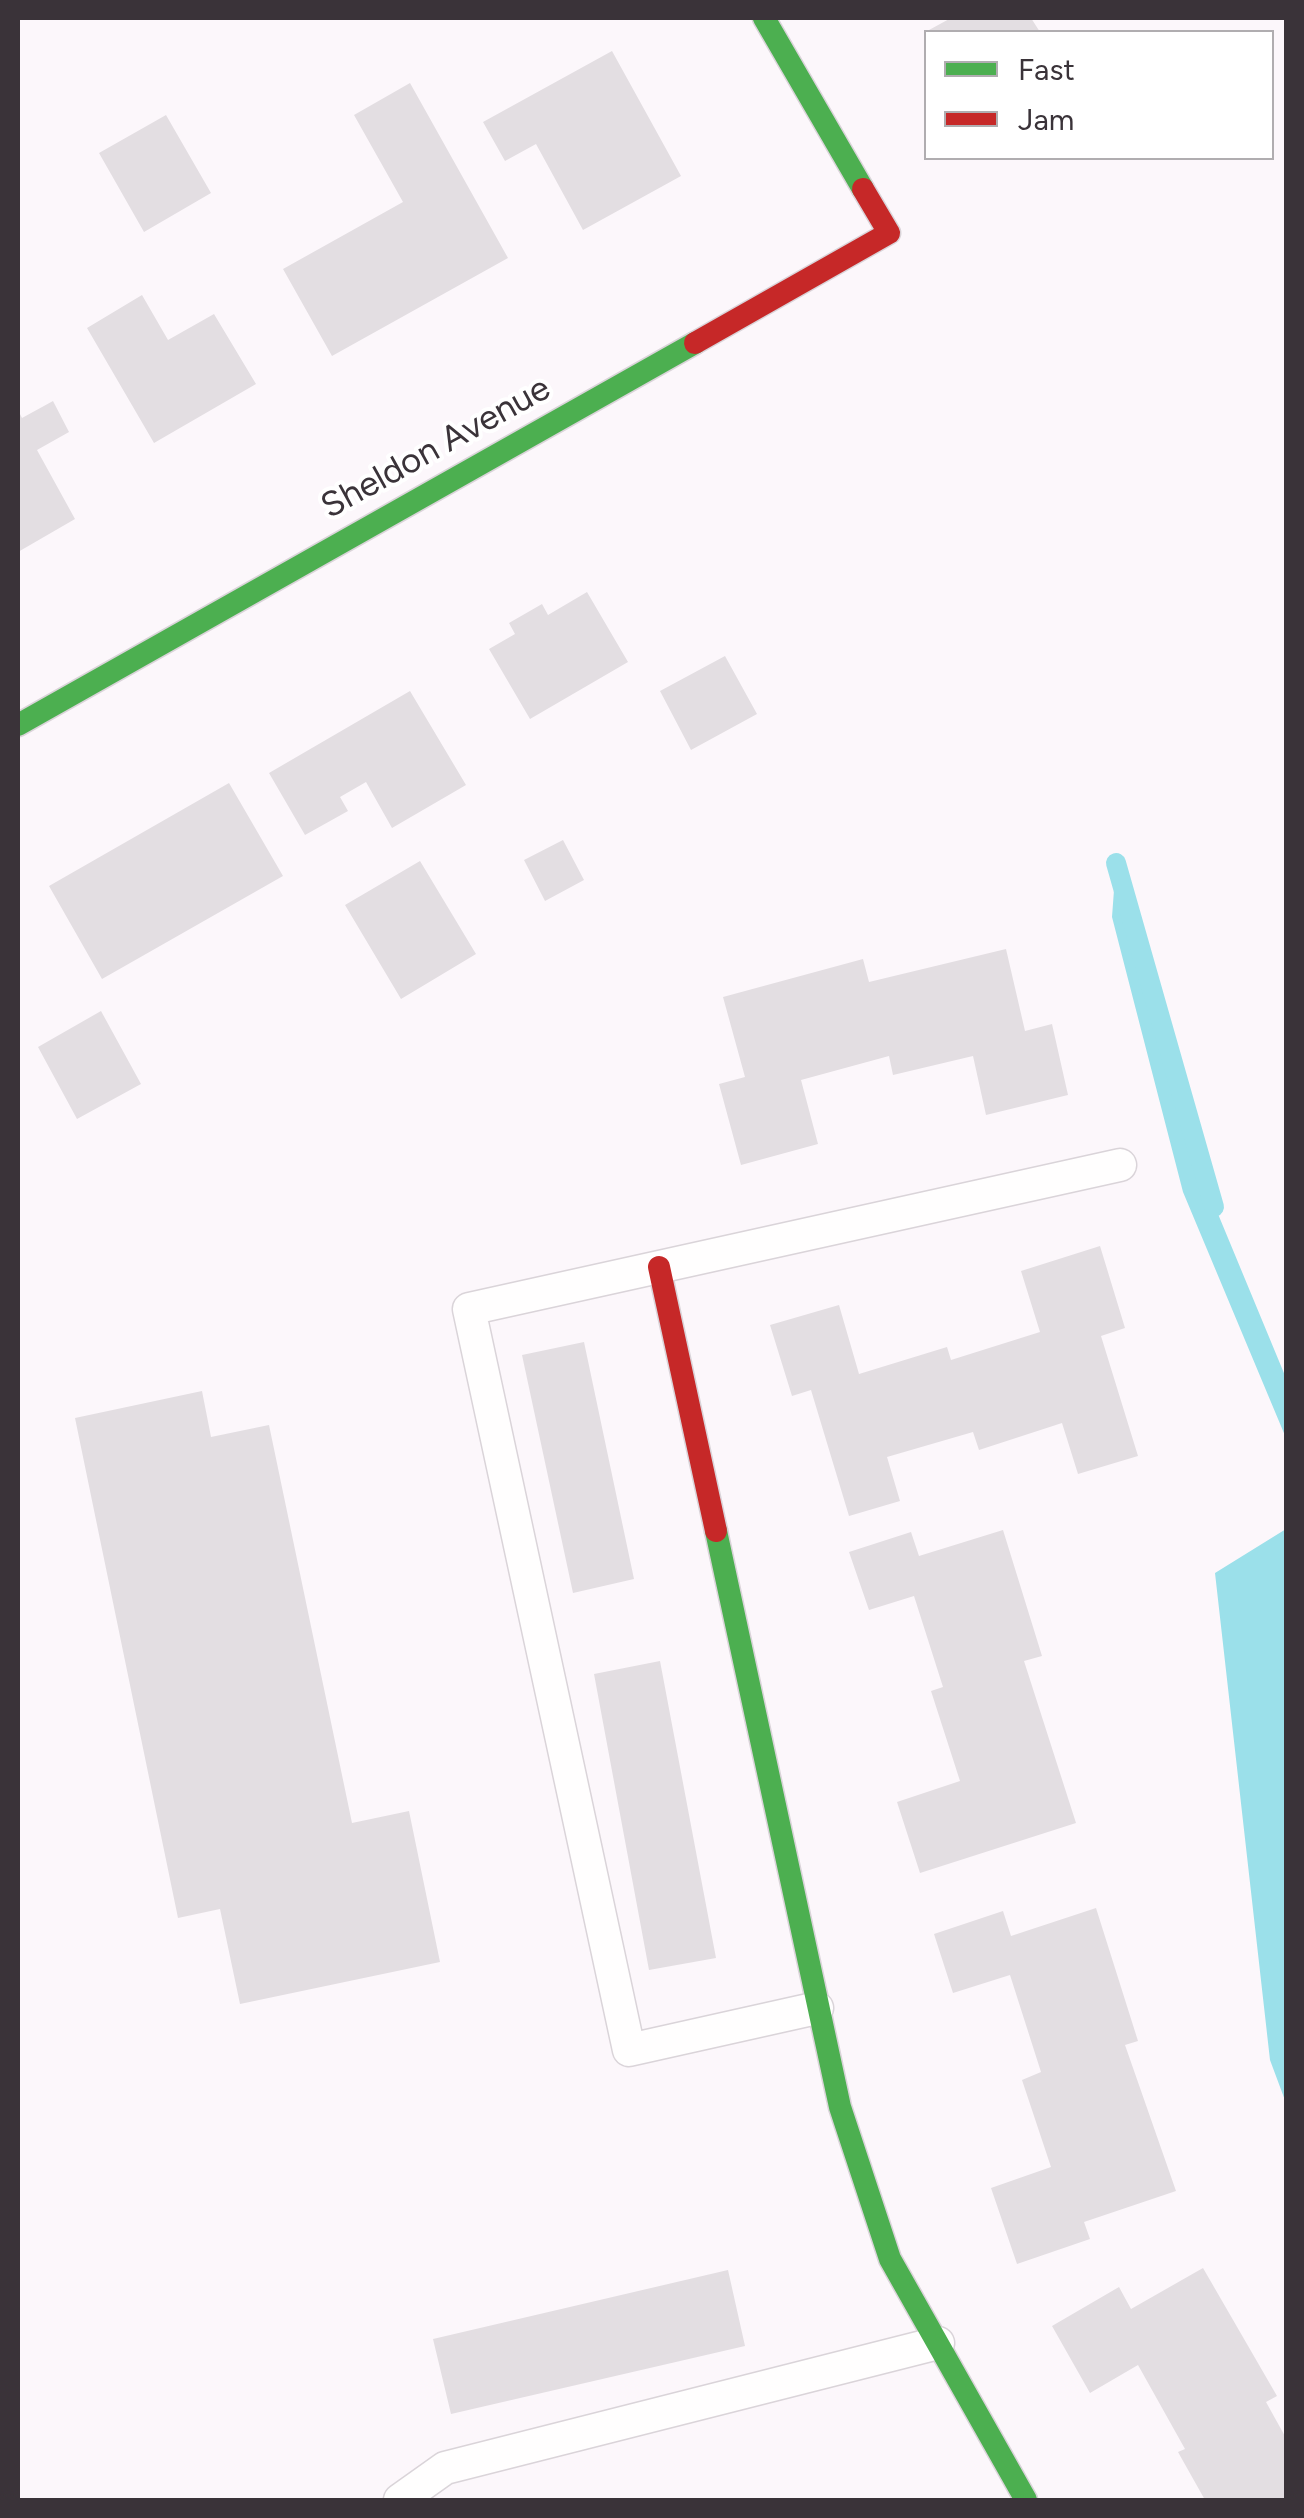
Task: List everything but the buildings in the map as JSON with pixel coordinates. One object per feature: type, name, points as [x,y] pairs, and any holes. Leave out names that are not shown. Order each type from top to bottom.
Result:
[{"type":"street","name":"Sheldon Avenue","points":[[18,725],[889,232],[764,18]]},
{"type":"street","points":[[660,1267],[840,2107],[890,2259],[1026,2500]]},
{"type":"lane","points":[[818,2008],[629,2050],[469,1309],[1120,1165]]},
{"type":"lane","points":[[400,2500],[445,2468],[938,2343]]},
{"type":"water","points":[[1116,863],[1206,1185],[1286,1378],[1286,1438],[1183,1192],[1112,917]]},
{"type":"water","points":[[1286,1529],[1286,2103],[1270,2060],[1215,1573]]},
{"type":"waterway","points":[[1116,863],[1214,1207]]},
{"type":"traffic: fast","points":[[764,18],[863,189]]},
{"type":"traffic: fast","points":[[18,725],[695,343]]},
{"type":"traffic: fast","points":[[716,1531],[840,2107],[890,2259],[1026,2500]]},
{"type":"traffic: jam","points":[[695,343],[889,233],[863,189]]},
{"type":"traffic: jam","points":[[659,1267],[716,1531]]}]
